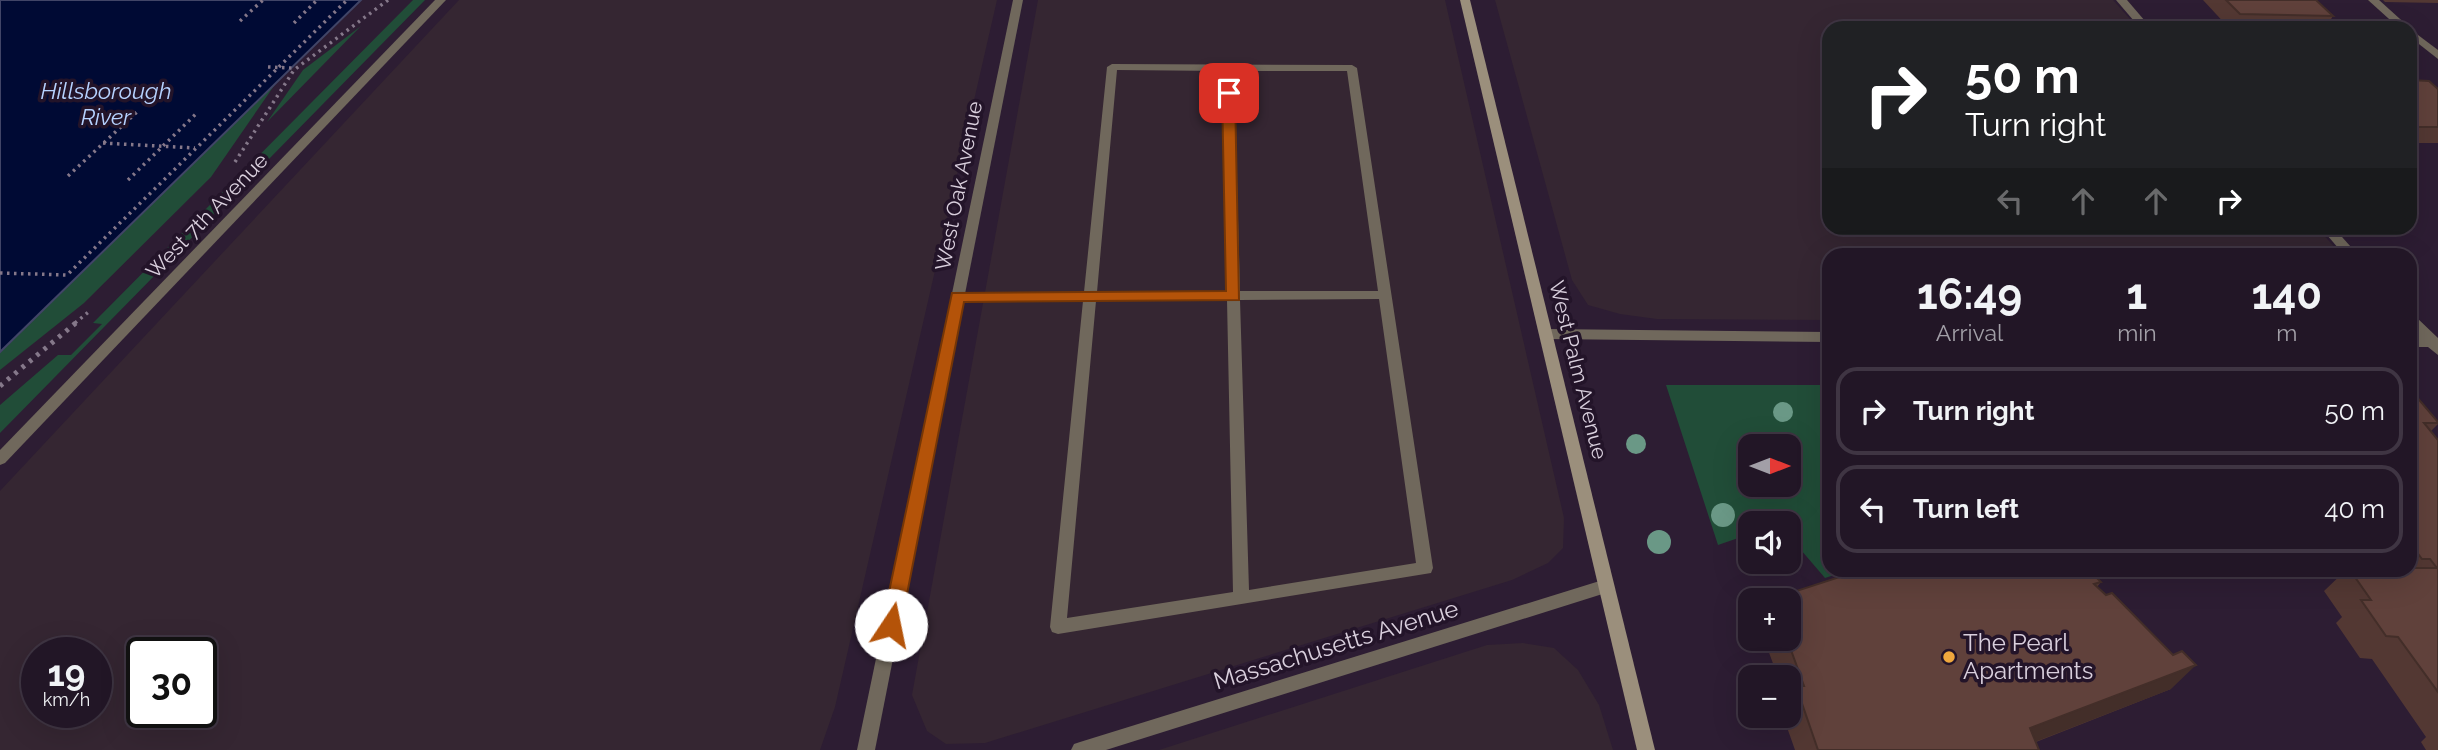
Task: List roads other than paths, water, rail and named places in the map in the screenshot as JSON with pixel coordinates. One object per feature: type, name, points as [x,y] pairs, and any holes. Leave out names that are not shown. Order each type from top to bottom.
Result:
[{"type":"street","name":"West 7th Avenue","points":[[0,459],[441,0]]},
{"type":"street","name":"West Oak Avenue","points":[[866,750],[1018,0]]},
{"type":"street","name":"West Palm Avenue","points":[[1465,0],[1646,750]]},
{"type":"street","points":[[2121,0],[2140,21]]},
{"type":"street","points":[[2373,0],[2397,21]]},
{"type":"street","points":[[2417,38],[2438,56]]},
{"type":"street","points":[[1112,67],[1352,68],[1385,295],[1425,568],[1058,627],[1112,67]]},
{"type":"street","points":[[1228,67],[1241,597]]},
{"type":"street","points":[[2334,235],[2346,248]]},
{"type":"street","points":[[958,297],[1385,295]]},
{"type":"street","points":[[2417,325],[2436,345]]},
{"type":"street","points":[[1546,334],[1822,337]]},
{"type":"street","points":[[2417,343],[2436,345]]},
{"type":"street","name":"Massachusetts Avenue","points":[[1080,750],[1606,586]]},
{"type":"water","name":"Hillsborough River","points":[[0,0],[361,0],[0,352]]},
{"type":"place","name":"The Pearl Apartments","points":[[1949,657]]}]
